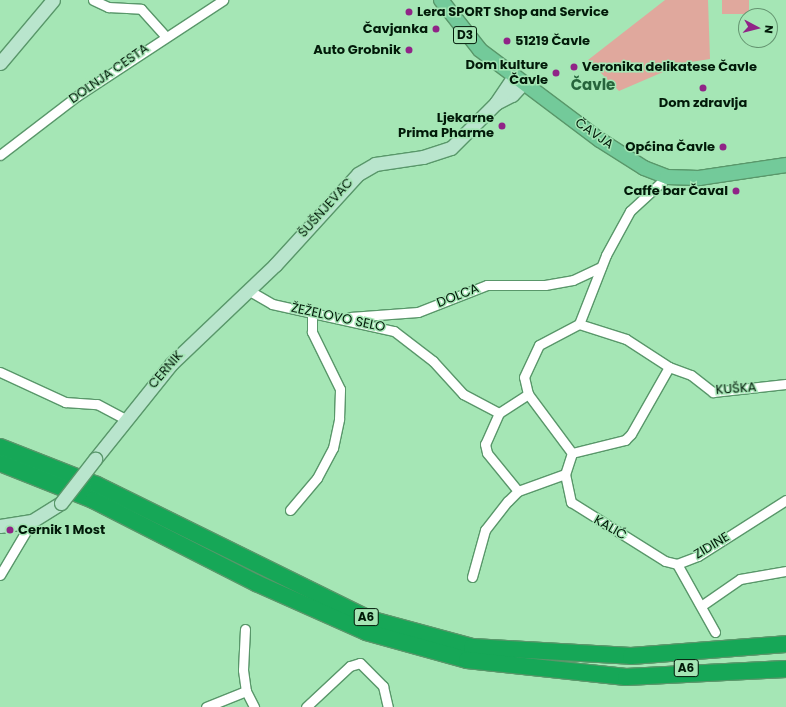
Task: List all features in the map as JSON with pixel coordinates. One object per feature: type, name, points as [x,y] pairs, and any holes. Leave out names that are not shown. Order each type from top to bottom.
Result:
[{"type":"highway","name":"A6","points":[[0,447],[97,486],[369,618],[472,647],[594,657],[786,644]]},
{"type":"highway","name":"A6","points":[[0,463],[93,500],[256,583],[366,632],[467,660],[586,671],[786,659]]},
{"type":"highway","points":[[765,646],[786,639]]},
{"type":"highway","points":[[586,671],[651,676],[786,669]]},
{"type":"main road","name":"ČAVJA","points":[[441,0],[474,44],[519,80],[600,140],[644,168],[668,177],[699,178],[786,165]]},
{"type":"street","points":[[0,63],[53,0]]},
{"type":"street","points":[[93,0],[108,7],[141,9],[165,36]]},
{"type":"street","name":"DOLNJA CESTA","points":[[0,156],[33,128],[165,36],[223,0]]},
{"type":"street","name":"ŠUŠNJEVAC","points":[[248,290],[358,174],[375,164],[423,157],[451,148],[496,103],[512,95],[519,80]]},
{"type":"street","points":[[572,453],[528,394],[524,377],[539,345],[579,324],[601,267],[630,210],[668,177]]},
{"type":"street","name":"DOLCA","points":[[337,318],[418,312],[487,285],[545,285],[573,280],[601,267]]},
{"type":"street","name":"ŽEŽELOVO SELO","points":[[248,290],[262,300],[312,313],[382,327],[403,336],[433,361],[463,394],[499,413]]},
{"type":"street","name":"CERNIK","points":[[32,521],[61,503],[125,419],[196,336],[248,290]]},
{"type":"street","points":[[290,510],[323,466],[333,448],[339,419],[340,389],[312,332],[312,313]]},
{"type":"street","name":"KUŠKA","points":[[579,324],[626,339],[669,367],[691,375],[714,392],[786,384]]},
{"type":"street","points":[[572,453],[624,440],[642,416],[669,367]]},
{"type":"street","points":[[0,372],[65,402],[97,404],[125,419]]},
{"type":"street","points":[[518,491],[487,453],[485,444],[499,413],[528,394]]},
{"type":"street","points":[[472,577],[485,530],[518,491],[565,474],[572,453]]},
{"type":"street","name":"KALIĆ","points":[[565,474],[571,502],[584,513],[665,561],[677,564]]},
{"type":"street","name":"ZIDINE","points":[[715,632],[677,564],[698,556],[786,500]]},
{"type":"street","points":[[0,526],[32,521]]},
{"type":"street","points":[[0,576],[32,521]]},
{"type":"street","points":[[701,606],[740,579],[786,571]]},
{"type":"street","points":[[245,629],[243,670],[246,691],[254,707]]},
{"type":"street","points":[[306,707],[350,666],[360,663],[383,686],[388,707]]},
{"type":"street","points":[[206,707],[246,691]]},
{"type":"shaded area","points":[[665,0],[708,0],[710,59],[684,63],[619,91],[588,60]]},
{"type":"shaded area","points":[[722,0],[749,0],[749,8],[738,8],[738,14],[722,14]]},
{"type":"place","name":"Lera SPORT Shop and Service","points":[[409,12]]},
{"type":"place","name":"Čavjanka","points":[[436,29]]},
{"type":"place","name":"51219 Čavle","points":[[507,41]]},
{"type":"place","name":"Auto Grobnik","points":[[409,50]]},
{"type":"place","name":"Veronika delikatese Čavle","points":[[574,67]]},
{"type":"place","name":"Dom kulture Čavle","points":[[556,73]]},
{"type":"place","name":"Dom zdravlja","points":[[703,88]]},
{"type":"place","name":"Ljekarne Prima Pharme","points":[[502,126]]},
{"type":"place","name":"Općina Čavle","points":[[723,147]]},
{"type":"place","name":"Caffe bar Čaval","points":[[736,191]]},
{"type":"place","name":"Cernik 1 Most","points":[[10,530]]},
{"type":"district","name":"Čavle","points":[[593,85]]}]
